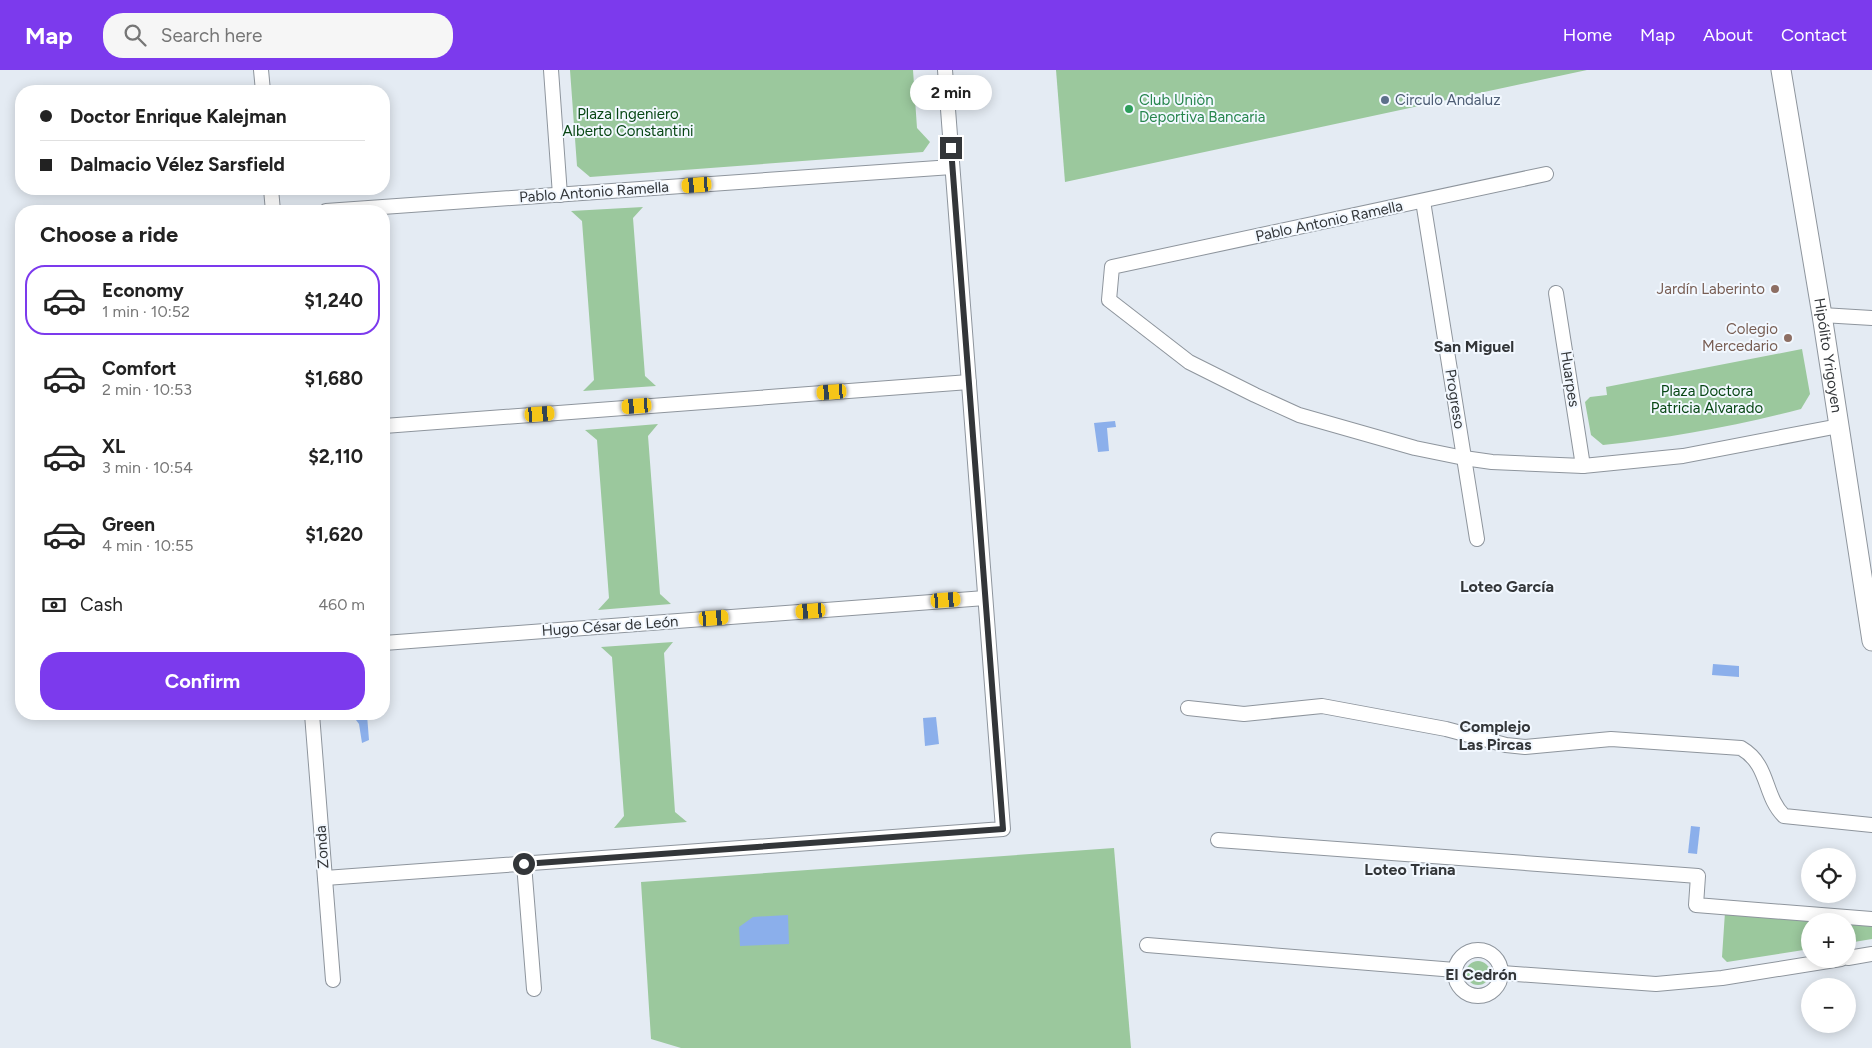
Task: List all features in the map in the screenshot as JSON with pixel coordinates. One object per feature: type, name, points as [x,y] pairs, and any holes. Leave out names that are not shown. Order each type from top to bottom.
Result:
[{"type":"main road","name":"Hipólito Yrigoyen","points":[[1781,70],[1868,593],[1872,641]]},
{"type":"street","points":[[261,70],[262,85]]},
{"type":"street","points":[[551,70],[560,195]]},
{"type":"street","points":[[325,878],[1003,829],[945,70]]},
{"type":"street","name":"Pablo Antonio Ramella","points":[[390,207],[952,167]]},
{"type":"street","name":"Pablo Antonio Ramella","points":[[1464,458],[1415,448],[1299,415],[1189,362],[1109,300],[1112,268],[1546,174]]},
{"type":"street","name":"Progreso","points":[[1424,201],[1477,539]]},
{"type":"street","name":"Huarpes","points":[[1556,293],[1583,466]]},
{"type":"street","points":[[1822,315],[1872,318]]},
{"type":"street","points":[[390,426],[969,382]]},
{"type":"street","points":[[1464,458],[1492,462],[1583,466],[1683,456],[1839,426]]},
{"type":"street","name":"Hugo César de León","points":[[390,643],[985,598]]},
{"type":"street","points":[[1188,708],[1244,714],[1322,706],[1446,729],[1506,745],[1525,747],[1611,739],[1741,748],[1758,761],[1774,802],[1784,816],[1872,825]]},
{"type":"street","name":"Zonda","points":[[312,720],[333,980]]},
{"type":"street","points":[[1218,840],[1698,876],[1696,905],[1872,919]]},
{"type":"street","points":[[524,864],[534,989]]},
{"type":"street","points":[[1147,945],[1455,970]]},
{"type":"street","points":[[1476,950],[1485,951],[1494,956],[1502,973],[1500,983],[1494,991],[1485,996],[1476,996],[1466,994],[1459,987],[1455,978],[1455,970],[1459,959],[1466,953],[1476,950]]},
{"type":"street","points":[[1856,957],[1872,954]]},
{"type":"street","points":[[1502,973],[1656,984],[1722,978],[1801,965]]},
{"type":"green space","name":"Plaza Ingeniero Alberto Constantini","points":[[570,70],[913,70],[917,128],[930,142],[923,152],[590,177],[577,166]]},
{"type":"green space","points":[[1056,70],[1587,70],[1065,182]]},
{"type":"green space","points":[[643,207],[633,218],[645,376],[656,386],[583,391],[594,380],[582,221],[571,211]]},
{"type":"green space","name":"Plaza Doctora Patricia Alvarado","points":[[1802,349],[1810,394],[1801,409],[1703,431],[1653,439],[1603,445],[1591,435],[1585,402],[1590,397],[1607,395],[1606,387]]},
{"type":"green space","points":[[658,424],[648,436],[660,594],[671,604],[598,610],[609,598],[597,440],[585,430]]},
{"type":"green space","points":[[673,642],[664,653],[675,812],[687,822],[614,828],[624,816],[612,657],[601,647]]},
{"type":"green space","points":[[1114,848],[1131,1048],[681,1048],[651,1039],[641,882]]},
{"type":"green space","points":[[1725,912],[1801,918],[1801,950],[1727,962],[1722,957]]},
{"type":"green space","points":[[1856,922],[1872,923],[1872,939],[1856,942]]},
{"type":"green space","points":[[1473,961],[1483,961],[1490,968],[1490,978],[1483,985],[1473,985],[1466,978],[1466,968]]},
{"type":"water","points":[[1115,421],[1116,427],[1107,428],[1109,451],[1098,452],[1094,423]]},
{"type":"water","points":[[1713,664],[1739,666],[1739,677],[1712,675]]},
{"type":"water","points":[[936,717],[939,744],[925,746],[923,718]]},
{"type":"water","points":[[356,720],[367,720],[369,740],[362,743],[359,724]]},
{"type":"water","points":[[1691,826],[1700,827],[1697,854],[1688,853]]},
{"type":"water","points":[[788,915],[789,944],[740,946],[739,927],[753,917]]},
{"type":"place","name":"Circulo Andaluz","points":[[1385,100]]},
{"type":"place","name":"Club Uniòn Deportiva Bancaria","points":[[1129,109]]},
{"type":"place","name":"Jardín Laberinto","points":[[1775,289]]},
{"type":"place","name":"Colegio Mercedario","points":[[1788,338]]},
{"type":"district","name":"San Miguel","points":[[1474,346]]},
{"type":"district","name":"Loteo García","points":[[1507,586]]},
{"type":"district","name":"Complejo Las Pircas","points":[[1495,735]]},
{"type":"district","name":"Loteo Triana","points":[[1410,869]]},
{"type":"district","name":"El Cedrón","points":[[1481,974]]},
{"type":"route","points":[[524,864],[1003,829],[951,148]]}]
